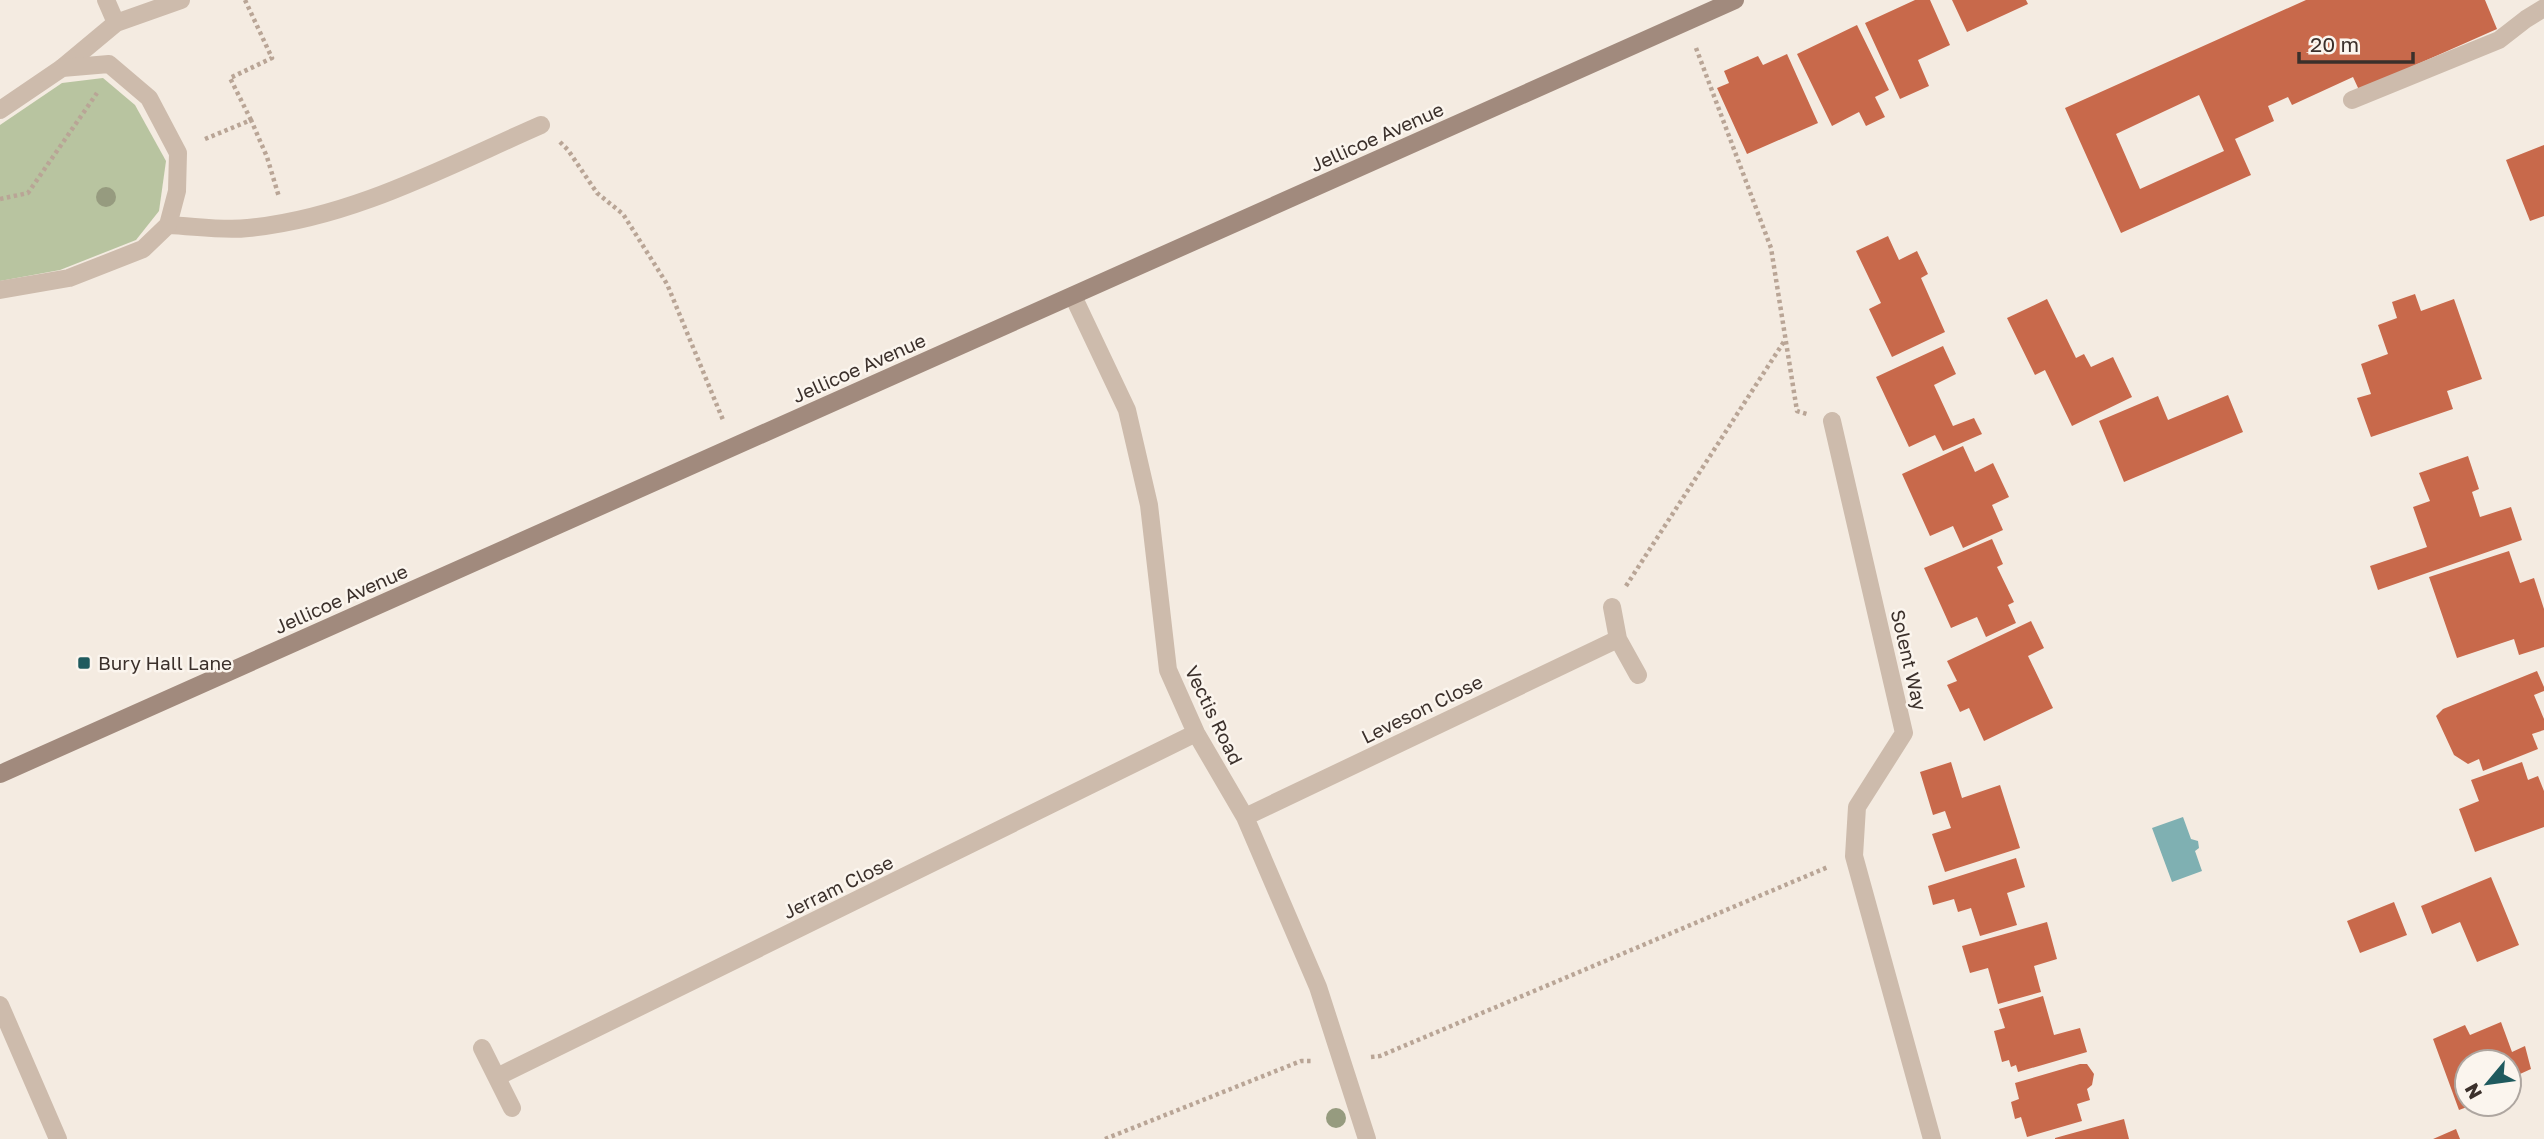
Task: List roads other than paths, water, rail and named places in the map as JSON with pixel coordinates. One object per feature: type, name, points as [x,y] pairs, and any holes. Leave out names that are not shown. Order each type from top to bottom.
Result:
[{"type":"street","points":[[106,0],[116,23]]},
{"type":"street","points":[[0,110],[62,68],[116,23],[181,0]]},
{"type":"street","name":"Jellicoe Avenue","points":[[0,774],[1735,0]]},
{"type":"street","points":[[2352,100],[2499,40],[2544,8]]},
{"type":"street","points":[[0,290],[69,278],[143,249],[168,225],[177,191],[178,153],[149,98],[109,64],[62,68]]},
{"type":"street","points":[[168,225],[247,229],[317,215],[367,200],[541,125]]},
{"type":"street","name":"Vectis Road","points":[[1073,296],[1127,410],[1149,505],[1168,670],[1196,733],[1245,817],[1318,987],[1367,1139]]},
{"type":"street","name":"Solent Way","points":[[1832,421],[1904,733],[1857,807],[1854,856],[1932,1139]]},
{"type":"street","points":[[1612,607],[1618,639],[1638,675]]},
{"type":"street","name":"Leveson Close","points":[[1245,817],[1618,639]]},
{"type":"street","name":"Jerram Close","points":[[497,1077],[1196,733]]},
{"type":"street","points":[[0,1005],[58,1139]]},
{"type":"street","points":[[482,1048],[512,1108]]},
{"type":"water","points":[[2183,817],[2191,839],[2198,841],[2199,848],[2195,851],[2202,871],[2172,882],[2152,828]]},
{"type":"place","name":"Bury Hall Lane","points":[[84,663]]}]
